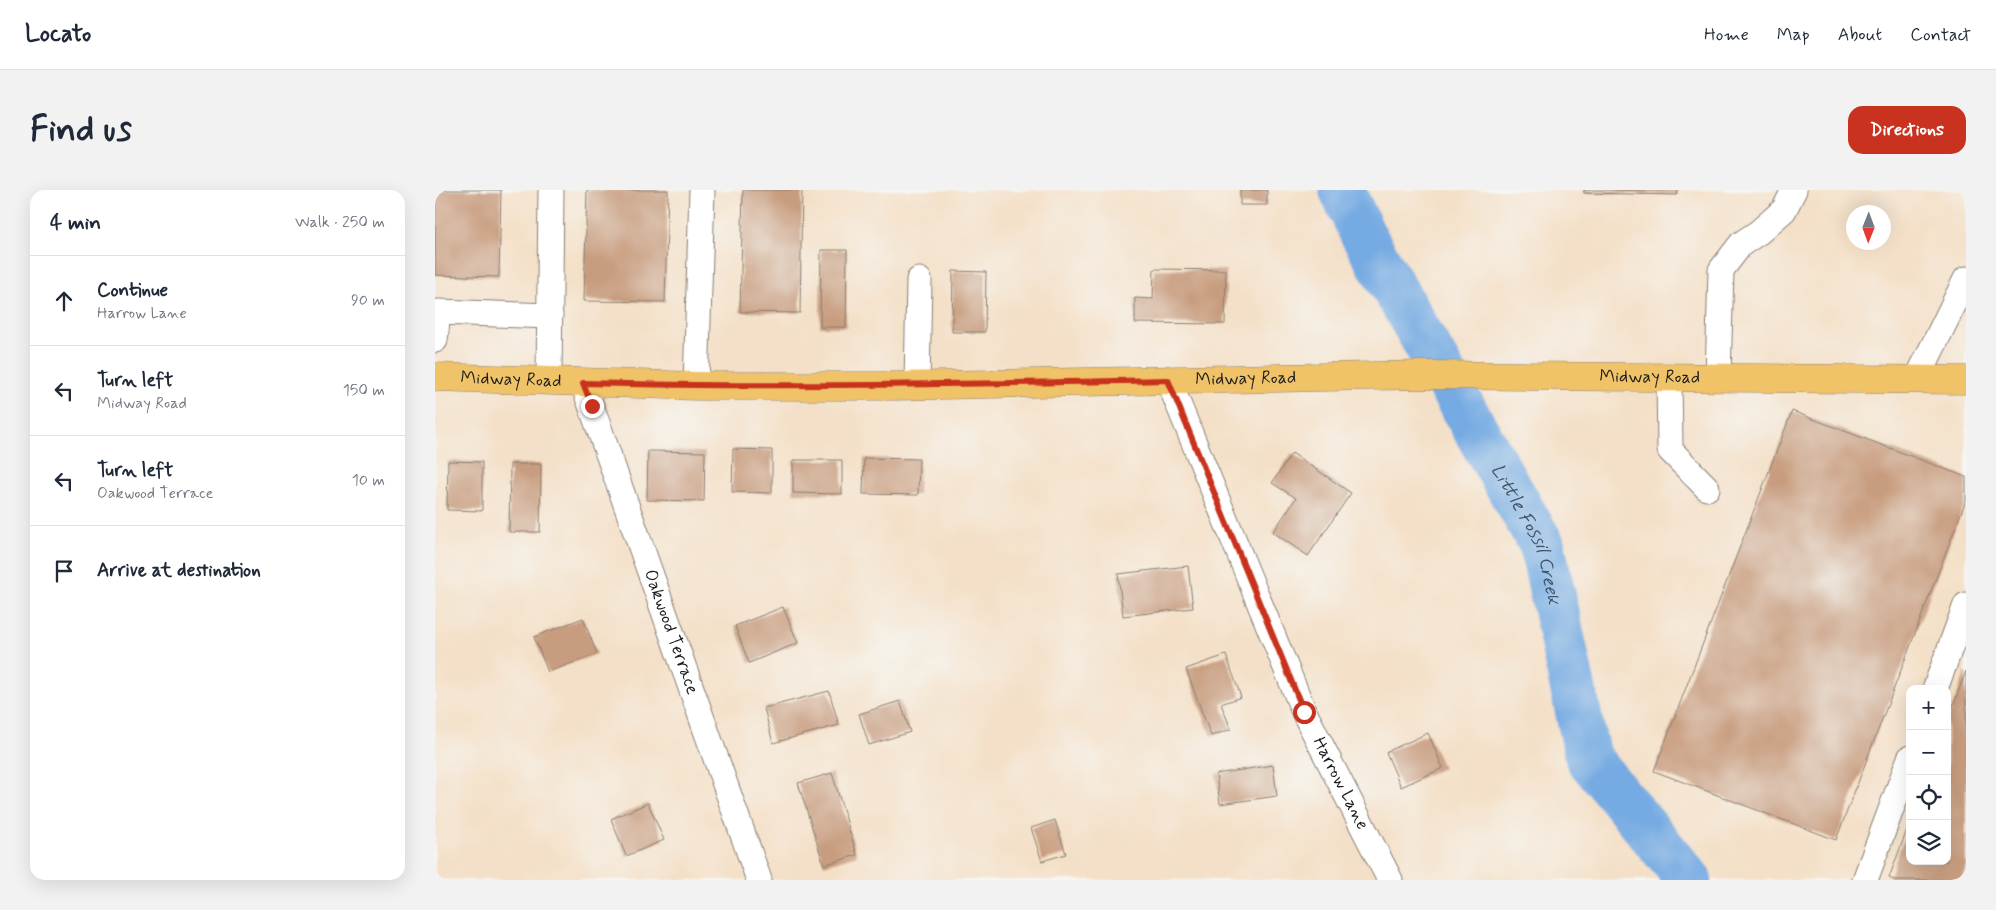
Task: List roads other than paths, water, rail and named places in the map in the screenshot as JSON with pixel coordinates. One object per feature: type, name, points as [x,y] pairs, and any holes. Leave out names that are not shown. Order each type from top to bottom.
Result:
[{"type":"main road","name":"Midway Road","points":[[435,376],[696,386],[917,386],[1346,376],[1516,375],[1966,380]]},
{"type":"street","points":[[549,381],[551,190]]},
{"type":"street","points":[[696,386],[702,190]]},
{"type":"street","points":[[1718,378],[1721,270],[1741,244],[1759,232],[1784,210],[1794,190]]},
{"type":"street","points":[[1917,379],[1966,279]]},
{"type":"street","points":[[917,386],[919,280]]},
{"type":"street","points":[[435,340],[439,312],[550,316]]},
{"type":"street","points":[[1669,377],[1670,450],[1707,488]]},
{"type":"street","name":"Harrow Lane","points":[[1168,380],[1304,712],[1390,880]]},
{"type":"street","name":"Oakwood Terrace","points":[[583,383],[759,880]]},
{"type":"street","points":[[1936,685],[1966,605]]},
{"type":"street","points":[[1865,880],[1906,769]]},
{"type":"waterway","name":"Little Fossil Creek","points":[[1342,190],[1362,233],[1542,545],[1588,758],[1689,880]]}]
